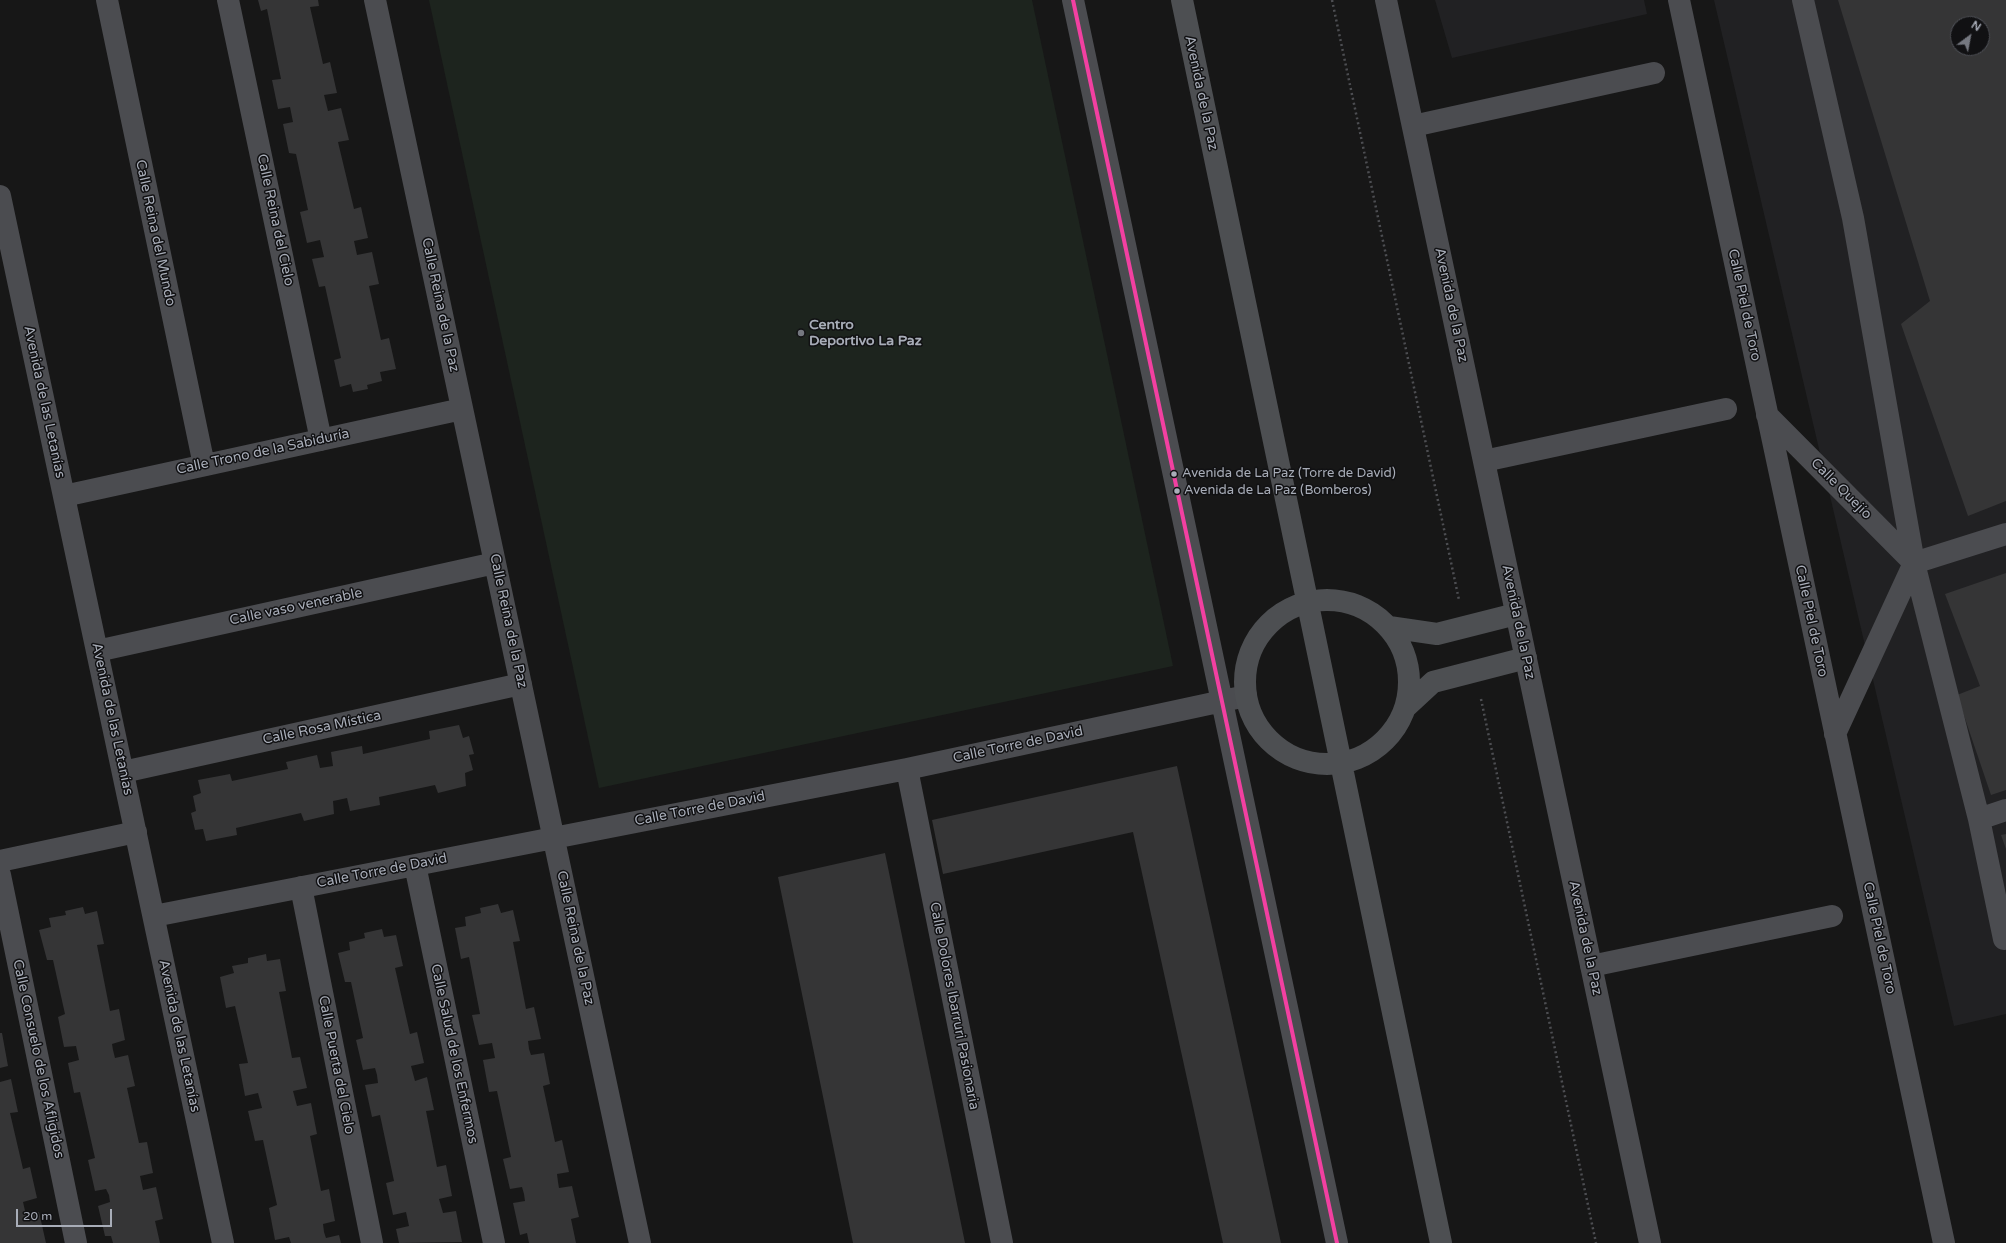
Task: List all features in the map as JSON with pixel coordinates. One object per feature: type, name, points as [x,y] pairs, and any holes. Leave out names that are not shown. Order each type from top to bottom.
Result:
[{"type":"main road","name":"Avenida de la Paz","points":[[1182,0],[1441,1243]]},
{"type":"main road","points":[[1406,707],[1409,679],[1404,652],[1389,627],[1366,610],[1339,601],[1307,602],[1287,610],[1267,625],[1252,647],[1245,671],[1246,696],[1255,721],[1271,742],[1293,757],[1319,764],[1341,763],[1372,752],[1393,732],[1406,707],[1432,682],[1526,658]]},
{"type":"main road","points":[[1389,627],[1437,634],[1516,614]]},
{"type":"street","name":"Calle Reina del Mundo","points":[[107,0],[204,465]]},
{"type":"street","name":"Calle Reina del Cielo","points":[[228,0],[321,440]]},
{"type":"street","name":"Calle Reina de la Paz","points":[[375,0],[640,1243]]},
{"type":"street","points":[[1073,0],[1337,1243]]},
{"type":"street","name":"Avenida de la Paz","points":[[1386,0],[1650,1243]]},
{"type":"street","name":"Calle Piel de Toro","points":[[1679,0],[1944,1243]]},
{"type":"street","points":[[1803,0],[1854,218],[1914,562],[1979,819],[2004,939]]},
{"type":"street","points":[[1413,126],[1654,74]]},
{"type":"street","name":"Avenida de las Letanías","points":[[0,196],[223,1243]]},
{"type":"street","name":"Calle Trono de la Sabiduría","points":[[64,496],[462,409]]},
{"type":"street","points":[[1484,461],[1726,409]]},
{"type":"street","name":"Calle Quejío","points":[[1767,415],[1914,562]]},
{"type":"street","points":[[1835,734],[1914,562],[2006,534]]},
{"type":"street","name":"Calle vaso venerable","points":[[97,651],[495,563]]},
{"type":"street","name":"Calle Rosa Mística","points":[[123,772],[521,684]]},
{"type":"street","name":"Calle Torre de David","points":[[154,916],[907,769],[1246,696]]},
{"type":"street","name":"Calle Dolores Ibarruri Pasionaria","points":[[907,769],[1002,1243]]},
{"type":"street","points":[[1979,819],[2006,810]]},
{"type":"street","points":[[0,861],[136,832]]},
{"type":"street","name":"Calle Salud de los Enfermos","points":[[415,865],[494,1243]]},
{"type":"street","name":"Calle Consuelo de los Afligidos","points":[[0,875],[76,1243]]},
{"type":"street","name":"Calle Puerta del Cielo","points":[[301,888],[372,1243]]},
{"type":"street","points":[[1591,966],[1832,916]]},
{"type":"shaded area","name":"Centro Deportivo La Paz","points":[[429,0],[1032,0],[1173,666],[599,788]]},
{"type":"shaded area","points":[[1435,0],[1644,0],[1647,14],[1452,58]]},
{"type":"shaded area","points":[[1714,0],[2006,0],[2006,1014],[1954,1026]]},
{"type":"building","points":[[258,0],[318,0],[319,6],[310,7],[323,64],[330,62],[337,93],[324,95],[328,111],[341,108],[349,140],[338,142],[354,209],[361,207],[368,238],[354,241],[357,255],[372,252],[379,284],[369,286],[381,340],[389,338],[396,369],[380,372],[382,381],[367,385],[368,389],[353,392],[351,384],[340,387],[334,360],[341,358],[325,286],[319,287],[312,259],[324,257],[320,240],[307,243],[300,212],[308,210],[296,154],[289,153],[283,124],[293,122],[290,107],[278,109],[272,80],[281,79],[267,9],[261,11]]},
{"type":"building","points":[[1838,0],[2006,0],[2006,501],[1968,516],[1901,324],[1930,301]]},
{"type":"building","points":[[2006,573],[2006,790],[1991,795],[1957,695],[1980,686],[1945,594]]},
{"type":"building","points":[[459,725],[463,738],[469,736],[474,754],[469,755],[473,770],[465,773],[466,786],[438,793],[435,785],[379,797],[380,805],[350,811],[347,798],[333,801],[334,814],[304,821],[301,813],[236,828],[237,835],[206,841],[203,829],[195,830],[191,813],[196,811],[193,796],[201,793],[198,780],[230,774],[232,781],[288,769],[286,762],[317,755],[320,768],[333,766],[331,752],[362,746],[363,754],[430,739],[429,731]]},
{"type":"building","points":[[1177,766],[1281,1243],[1223,1243],[1133,832],[943,874],[932,820]]},
{"type":"building","points":[[2006,834],[2006,849],[2001,835]]},
{"type":"building","points":[[885,853],[965,1243],[853,1243],[778,877]]},
{"type":"building","points":[[498,904],[501,913],[513,910],[520,941],[513,942],[526,1009],[534,1007],[541,1039],[528,1041],[529,1049],[531,1055],[544,1053],[550,1084],[543,1086],[555,1142],[562,1140],[569,1172],[557,1174],[559,1188],[572,1186],[579,1217],[571,1219],[576,1243],[529,1243],[527,1233],[520,1235],[513,1203],[525,1201],[524,1194],[522,1187],[510,1189],[503,1159],[511,1157],[497,1091],[489,1092],[483,1060],[495,1058],[492,1043],[479,1045],[472,1015],[480,1014],[469,957],[461,959],[455,928],[466,926],[465,917],[481,913],[480,908]]},
{"type":"building","points":[[83,907],[85,914],[97,911],[104,944],[97,945],[110,1011],[119,1009],[125,1040],[112,1044],[113,1050],[115,1058],[128,1055],[135,1086],[127,1088],[139,1143],[147,1142],[153,1173],[140,1176],[143,1190],[156,1187],[163,1219],[155,1221],[160,1243],[113,1243],[111,1236],[105,1236],[98,1206],[110,1202],[109,1195],[106,1189],[95,1191],[88,1160],[95,1158],[80,1092],[74,1093],[68,1063],[79,1060],[76,1046],[64,1047],[58,1017],[65,1014],[53,960],[47,960],[39,930],[51,927],[49,918],[66,915],[65,911]]},
{"type":"building","points":[[382,929],[384,937],[396,935],[403,966],[395,968],[410,1034],[417,1032],[424,1063],[411,1066],[415,1081],[427,1077],[434,1110],[426,1111],[437,1167],[446,1165],[452,1196],[439,1199],[443,1213],[456,1211],[462,1242],[399,1243],[396,1229],[409,1226],[406,1212],[393,1215],[386,1183],[394,1181],[380,1115],[372,1117],[365,1085],[378,1083],[377,1075],[375,1068],[363,1070],[356,1040],[363,1038],[351,982],[345,982],[338,953],[350,950],[349,942],[365,938],[364,933]]},
{"type":"building","points":[[266,954],[267,961],[280,959],[286,991],[279,992],[292,1058],[300,1057],[307,1088],[293,1091],[297,1106],[311,1103],[317,1134],[310,1136],[321,1191],[329,1189],[335,1221],[323,1224],[324,1232],[326,1238],[339,1235],[341,1243],[291,1243],[289,1237],[275,1240],[269,1208],[277,1205],[263,1140],[255,1141],[248,1111],[262,1108],[258,1093],[245,1096],[239,1064],[248,1063],[235,1006],[226,1008],[220,977],[234,973],[232,966],[248,963],[248,958]]},
{"type":"building","points":[[0,1033],[2,1033],[8,1066],[0,1068]]},
{"type":"building","points":[[11,1079],[18,1112],[10,1113],[23,1169],[30,1167],[37,1198],[23,1202],[26,1215],[39,1212],[46,1243],[0,1243],[0,1082]]},
{"type":"transit line","points":[[1073,0],[1337,1243]]},
{"type":"place","name":"Centro Deportivo La Paz","points":[[801,333]]},
{"type":"place","name":"Avenida de La Paz (Torre de David)","points":[[1174,474]]},
{"type":"place","name":"Avenida de La Paz (Bomberos)","points":[[1177,491]]}]
